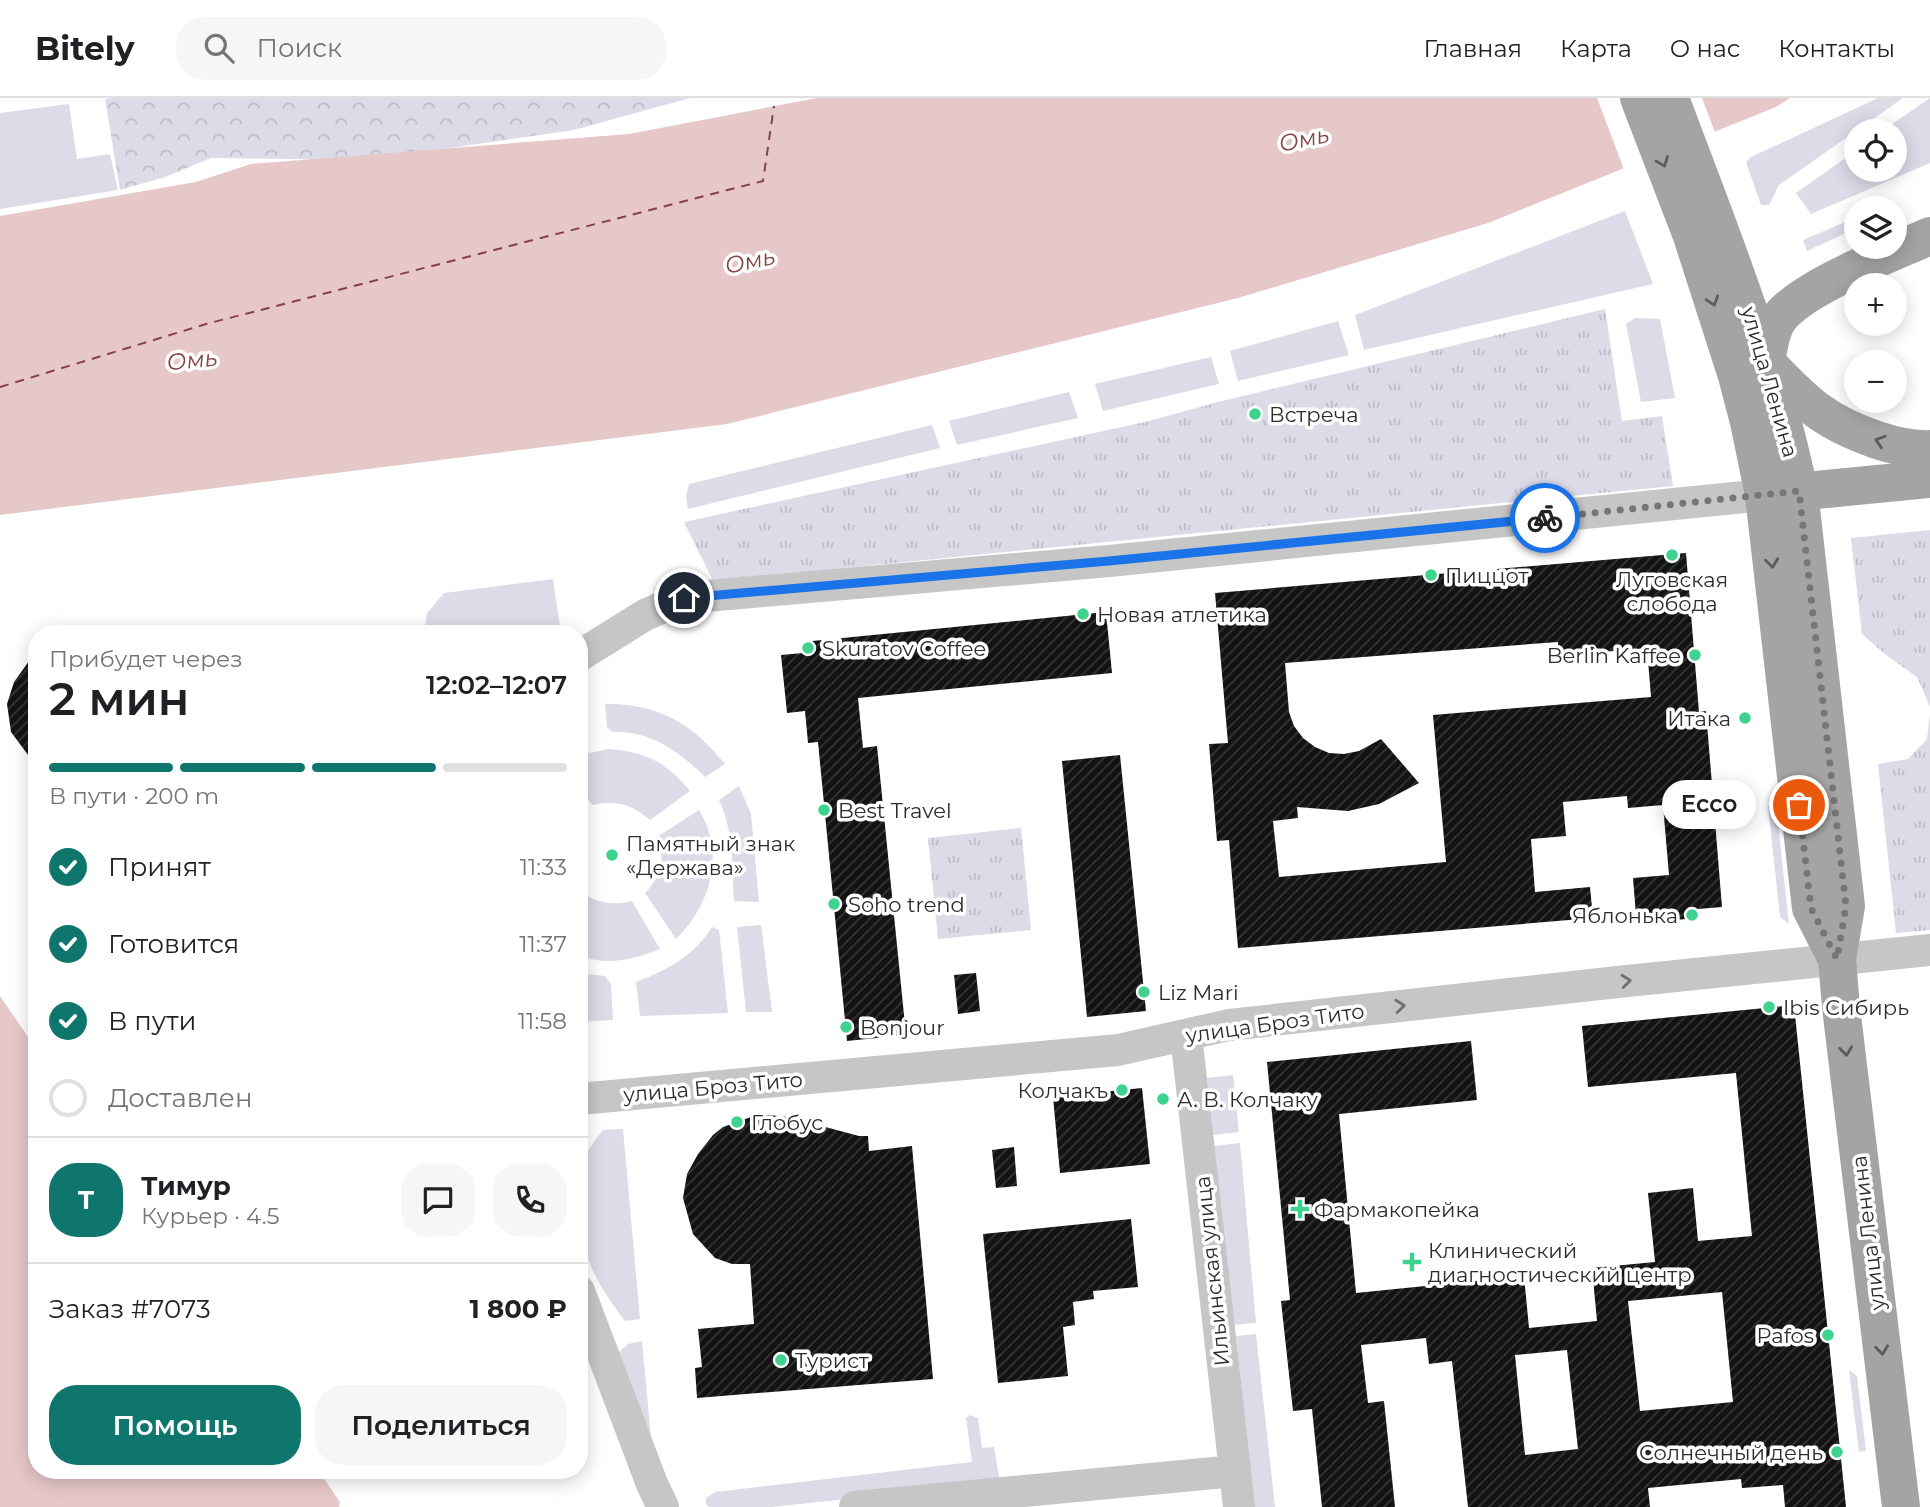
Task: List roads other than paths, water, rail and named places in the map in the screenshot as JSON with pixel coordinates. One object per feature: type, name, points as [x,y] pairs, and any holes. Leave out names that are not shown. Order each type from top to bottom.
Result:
[{"type":"main road","points":[[1639,98],[1705,231]]},
{"type":"main road","points":[[1670,98],[1705,231]]},
{"type":"main road","name":"улица Ленина","points":[[1705,231],[1734,267],[1766,362],[1789,443],[1782,493]]},
{"type":"main road","name":"улица Ленина","points":[[1705,231],[1737,376],[1782,493],[1846,906],[1837,959],[1901,1507]]},
{"type":"main road","points":[[1930,236],[1816,289],[1783,313],[1776,323],[1766,362],[1804,401],[1833,422],[1849,430],[1911,450],[1930,449]]},
{"type":"main road","points":[[1734,267],[1754,284],[1767,289],[1792,292],[1816,289]]},
{"type":"main road","points":[[1782,493],[1930,479]]},
{"type":"street","points":[[588,650],[645,615],[684,598],[1109,561],[1782,493]]},
{"type":"street","name":"улица Броз Тито","points":[[588,1098],[1118,1050],[1229,1025],[1930,950]]},
{"type":"street","name":"Ильинская улица","points":[[1186,1035],[1239,1507]]},
{"type":"street","points":[[588,1315],[647,1472],[663,1507]]},
{"type":"street","points":[[855,1507],[1235,1471]]},
{"type":"water","name":"Омь","points":[[817,98],[1790,98],[1776,107],[1488,223],[1238,298],[727,424],[0,515],[0,216],[196,182],[251,164],[629,134]]},
{"type":"water","points":[[0,996],[28,1037],[28,1479],[324,1479],[340,1502],[339,1507],[0,1507]]},
{"type":"place","name":"Встреча","points":[[1255,414]]},
{"type":"place","name":"Луговская слобода","points":[[1672,555]]},
{"type":"place","name":"Пиццот","points":[[1431,575]]},
{"type":"place","name":"Новая атлетика","points":[[1083,614]]},
{"type":"place","name":"Skuratov Coffee","points":[[808,648]]},
{"type":"place","name":"Berlin Kaffee","points":[[1695,655]]},
{"type":"place","name":"Итака","points":[[1745,718]]},
{"type":"place","name":"Ecco","points":[[1799,805]]},
{"type":"place","name":"Best Travel","points":[[824,810]]},
{"type":"place","name":"Памятный знак «Держава»","points":[[612,855]]},
{"type":"place","name":"Soho trend","points":[[834,904]]},
{"type":"place","name":"Яблонька","points":[[1692,915]]},
{"type":"place","name":"Liz Mari","points":[[1144,992]]},
{"type":"place","name":"Ibis Сибирь","points":[[1769,1007]]},
{"type":"place","name":"Bonjour","points":[[846,1027]]},
{"type":"place","name":"Колчакъ","points":[[1122,1090]]},
{"type":"place","name":"А. В. Колчаку","points":[[1163,1099]]},
{"type":"place","name":"Глобус","points":[[737,1122]]},
{"type":"place","name":"Фармакопейка","points":[[1300,1209]]},
{"type":"place","name":"Клинический диагностический центр","points":[[1412,1262]]},
{"type":"place","name":"Pafos","points":[[1828,1335]]},
{"type":"place","name":"Турист","points":[[781,1360]]},
{"type":"place","name":"Солнечный день","points":[[1837,1452]]}]
